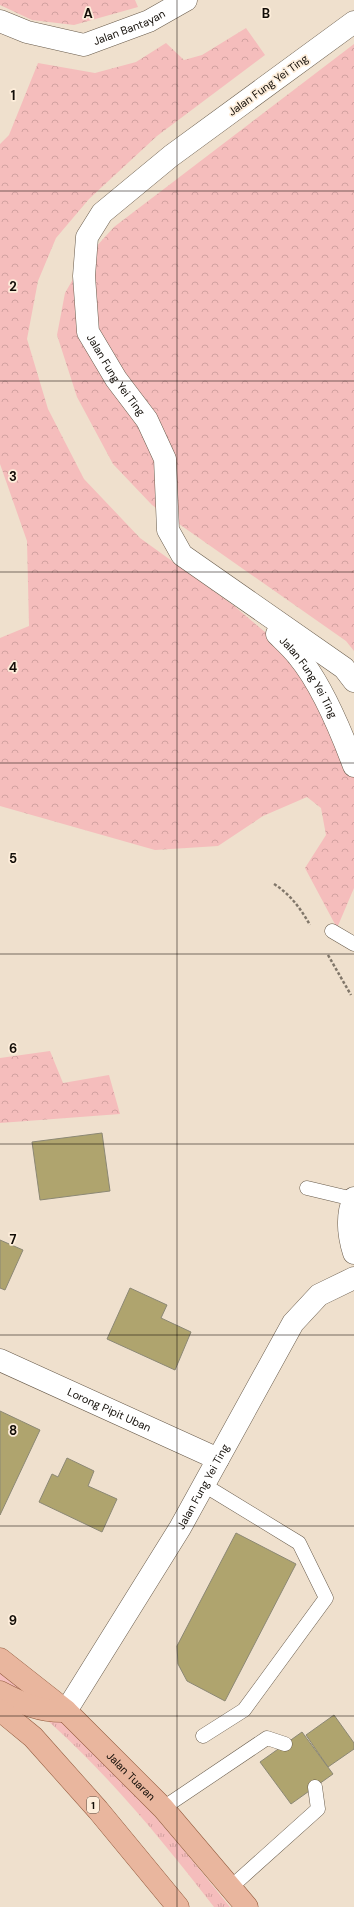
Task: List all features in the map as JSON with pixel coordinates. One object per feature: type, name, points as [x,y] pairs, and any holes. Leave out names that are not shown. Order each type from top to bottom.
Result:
[{"type":"main road","name":"Jalan Tuaran","points":[[0,1659],[66,1711],[163,1808],[247,1907]]},
{"type":"main road","points":[[0,1692],[22,1704],[49,1712],[66,1711]]},
{"type":"main road","name":"1","points":[[0,1710],[34,1737],[98,1810],[178,1907]]},
{"type":"street","name":"Jalan Bantayan","points":[[0,21],[27,32],[84,45],[149,21],[186,0]]},
{"type":"street","name":"Jalan Fung Yei Ting","points":[[354,22],[171,156],[102,213],[87,237],[84,276],[88,332],[116,379],[147,420],[165,460],[168,530],[182,555],[344,668],[354,681]]},
{"type":"street","name":"Jalan Fung Yei Ting","points":[[245,599],[299,657],[321,692],[353,759]]},
{"type":"street","points":[[354,1198],[348,1218],[349,1237],[354,1253]]},
{"type":"street","name":"Jalan Fung Yei Ting","points":[[66,1711],[180,1528],[293,1323],[319,1295],[354,1278]]},
{"type":"street","name":"Lorong Pipit Uban","points":[[0,1360],[218,1459]]},
{"type":"lane","points":[[332,931],[354,944]]},
{"type":"lane","points":[[307,1188],[354,1198]]},
{"type":"lane","points":[[203,1736],[244,1710],[326,1598],[299,1543],[204,1485]]},
{"type":"lane","points":[[163,1808],[267,1738],[285,1744]]},
{"type":"lane","points":[[230,1888],[318,1809],[315,1787]]},
{"type":"green space","points":[[0,0],[135,0],[138,7],[74,25],[32,20],[0,5]]},
{"type":"green space","points":[[246,28],[265,55],[157,136],[89,199],[56,238],[38,281],[27,339],[48,409],[84,479],[140,538],[233,605],[304,665],[354,756],[354,888],[337,928],[305,868],[326,835],[321,808],[307,797],[263,816],[218,846],[155,850],[0,806],[0,638],[29,626],[27,541],[0,464],[0,144],[9,135],[38,63],[95,73],[136,62],[166,43],[184,60],[202,55]]},
{"type":"green space","points":[[354,44],[354,651],[346,641],[152,505],[113,464],[77,397],[57,335],[65,293],[84,260],[114,227]]},
{"type":"green space","points":[[50,1051],[63,1083],[109,1075],[120,1114],[0,1123],[0,1058]]},
{"type":"green space","points":[[0,1666],[32,1692],[93,1749],[150,1811],[230,1907],[214,1907],[141,1817],[87,1758],[30,1705],[0,1682]]},
{"type":"building","points":[[102,1133],[110,1191],[40,1200],[32,1142]]},
{"type":"building","points":[[0,1240],[23,1250],[5,1290],[0,1288]]},
{"type":"building","points":[[130,1288],[167,1305],[161,1318],[191,1332],[175,1370],[107,1339]]},
{"type":"building","points":[[0,1411],[40,1430],[0,1515]]},
{"type":"building","points":[[67,1458],[94,1471],[88,1486],[117,1499],[102,1532],[39,1502],[52,1474],[58,1477]]},
{"type":"building","points":[[236,1533],[296,1564],[225,1701],[187,1681],[178,1664],[177,1646]]},
{"type":"building","points":[[334,1715],[354,1743],[354,1749],[328,1767],[306,1735]]},
{"type":"building","points":[[302,1732],[333,1774],[291,1804],[260,1762]]}]
